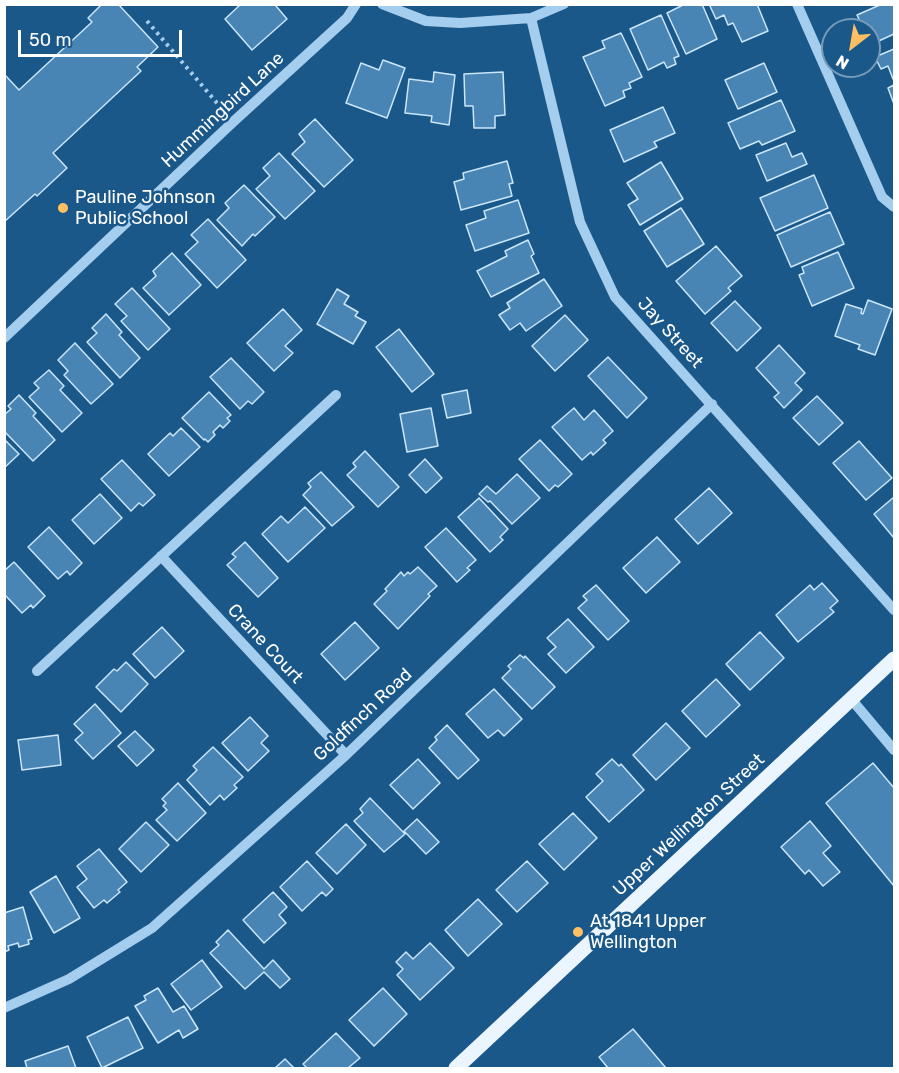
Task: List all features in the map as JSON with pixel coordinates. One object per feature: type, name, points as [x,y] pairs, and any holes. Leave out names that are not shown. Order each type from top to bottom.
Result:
[{"type":"main road","name":"Upper Wellington Street","points":[[456,1068],[852,700],[894,658]]},
{"type":"street","name":"Hummingbird Lane","points":[[4,338],[347,18],[356,4]]},
{"type":"street","points":[[382,4],[426,21],[460,23],[531,18],[564,4]]},
{"type":"street","points":[[797,4],[882,196],[894,207]]},
{"type":"street","name":"Jay Street","points":[[531,18],[580,222],[615,297],[894,610]]},
{"type":"street","points":[[37,671],[336,395]]},
{"type":"street","name":"Goldfinch Road","points":[[4,1008],[69,979],[153,928],[346,755],[712,404]]},
{"type":"street","name":"Crane Court","points":[[161,556],[346,755]]},
{"type":"street","points":[[852,700],[894,750]]},
{"type":"path","points":[[147,21],[233,122]]},
{"type":"building","points":[[102,4],[118,4],[158,47],[137,67],[141,71],[53,153],[67,168],[4,222],[4,74],[19,90],[92,22],[88,18]]},
{"type":"building","points":[[241,4],[277,4],[276,6],[287,19],[252,50],[225,19]]},
{"type":"building","points":[[685,4],[702,4],[717,39],[686,54],[667,13]]},
{"type":"building","points":[[709,4],[757,4],[768,31],[742,42],[733,23],[728,25],[724,15],[716,19]]},
{"type":"building","points":[[882,4],[894,4],[894,34],[881,40],[881,18],[858,18],[857,15]]},
{"type":"building","points":[[661,15],[679,56],[674,58],[676,64],[667,68],[664,62],[648,70],[630,29]]},
{"type":"building","points":[[621,33],[642,77],[629,83],[631,88],[623,91],[625,97],[605,106],[583,57],[605,48],[602,41]]},
{"type":"building","points":[[894,49],[893,79],[888,66],[881,69],[881,54]]},
{"type":"building","points":[[383,60],[405,68],[387,118],[346,103],[361,63],[379,70]]},
{"type":"building","points":[[764,63],[777,92],[738,109],[725,80]]},
{"type":"building","points":[[434,72],[455,75],[449,125],[431,122],[432,116],[405,113],[409,79],[433,82]]},
{"type":"building","points":[[503,72],[505,115],[495,116],[495,128],[474,128],[473,106],[465,106],[464,74]]},
{"type":"building","points":[[894,85],[894,104],[888,88]]},
{"type":"building","points":[[781,100],[795,131],[762,145],[759,141],[740,149],[728,123]]},
{"type":"building","points":[[663,107],[675,133],[654,142],[657,147],[624,162],[610,130]]},
{"type":"building","points":[[315,119],[353,160],[324,187],[292,154],[305,142],[299,134]]},
{"type":"building","points":[[786,143],[792,157],[802,153],[807,164],[767,181],[756,155]]},
{"type":"building","points":[[279,153],[315,191],[285,219],[256,189],[270,176],[263,168]]},
{"type":"building","points":[[507,161],[513,183],[509,184],[512,196],[461,210],[454,182],[464,179],[463,173]]},
{"type":"building","points":[[661,162],[683,199],[640,225],[628,205],[638,199],[627,183]]},
{"type":"building","points":[[814,175],[828,208],[775,231],[760,198]]},
{"type":"building","points":[[244,185],[275,217],[242,246],[217,220],[229,208],[225,203]]},
{"type":"building","points":[[518,200],[529,233],[475,251],[466,225],[486,218],[484,211]]},
{"type":"building","points":[[681,208],[704,244],[667,267],[644,231]]},
{"type":"building","points":[[830,212],[844,244],[791,267],[777,235]]},
{"type":"building","points":[[208,219],[246,260],[217,288],[185,254],[198,242],[191,235]]},
{"type":"building","points":[[528,240],[534,254],[531,256],[539,273],[491,297],[477,271],[507,256],[505,251]]},
{"type":"building","points":[[716,246],[742,276],[728,288],[731,291],[705,314],[676,281]]},
{"type":"building","points":[[838,252],[854,288],[812,306],[799,275],[804,273],[802,267]]},
{"type":"building","points":[[172,253],[201,285],[169,315],[143,288],[156,276],[153,271]]},
{"type":"building","points":[[544,279],[562,306],[526,331],[520,323],[510,330],[499,315],[510,308],[507,303]]},
{"type":"building","points":[[132,288],[170,329],[148,350],[121,321],[127,316],[115,304]]},
{"type":"building","points":[[337,289],[349,296],[344,304],[358,312],[355,316],[366,322],[353,344],[317,324]]},
{"type":"building","points":[[868,300],[892,309],[875,355],[858,349],[860,345],[835,336],[846,304],[862,309],[863,314]]},
{"type":"building","points":[[735,301],[761,328],[737,351],[711,323]]},
{"type":"building","points":[[283,309],[302,330],[285,346],[293,353],[274,371],[247,343]]},
{"type":"building","points":[[106,314],[122,332],[119,335],[140,358],[120,378],[87,342],[97,333],[92,328]]},
{"type":"building","points":[[565,315],[588,340],[555,371],[532,346]]},
{"type":"building","points":[[399,329],[434,374],[412,392],[376,347]]},
{"type":"building","points":[[75,343],[113,384],[91,404],[64,375],[68,371],[58,360]]},
{"type":"building","points":[[779,345],[805,373],[795,383],[802,390],[784,408],[774,397],[779,393],[756,368]]},
{"type":"building","points":[[608,357],[647,398],[627,418],[588,376]]},
{"type":"building","points":[[231,358],[264,392],[252,404],[248,401],[240,409],[210,377]]},
{"type":"building","points":[[49,370],[64,386],[60,390],[82,413],[62,432],[29,397],[39,388],[34,383]]},
{"type":"building","points":[[467,390],[471,413],[447,418],[442,395]]},
{"type":"building","points":[[209,392],[231,415],[227,418],[230,421],[223,428],[220,425],[208,442],[182,418]]},
{"type":"building","points":[[19,395],[36,413],[33,416],[55,440],[33,461],[4,431],[4,415],[11,409],[8,406]]},
{"type":"building","points":[[817,396],[843,423],[819,445],[793,418]]},
{"type":"building","points":[[431,408],[438,446],[407,452],[400,414]]},
{"type":"building","points":[[574,408],[584,420],[594,410],[613,431],[603,440],[606,443],[593,455],[591,452],[582,460],[552,427]]},
{"type":"building","points":[[181,428],[200,447],[169,476],[148,454],[170,433],[173,436]]},
{"type":"building","points":[[4,439],[19,454],[4,468]]},
{"type":"building","points":[[540,440],[572,474],[558,487],[555,485],[549,491],[519,459]]},
{"type":"building","points":[[859,441],[892,478],[866,500],[833,463]]},
{"type":"building","points":[[365,451],[399,487],[378,507],[347,475],[356,467],[353,463]]},
{"type":"building","points":[[425,459],[442,478],[426,493],[409,475]]},
{"type":"building","points":[[122,460],[155,495],[143,506],[139,503],[131,511],[101,479]]},
{"type":"building","points":[[321,472],[354,507],[332,526],[303,495],[311,487],[308,483]]},
{"type":"building","points":[[517,474],[540,498],[512,524],[490,501],[488,502],[479,494],[487,486],[496,494]]},
{"type":"building","points":[[709,488],[732,513],[698,544],[675,519]]},
{"type":"building","points":[[100,494],[122,518],[94,544],[72,520]]},
{"type":"building","points":[[894,497],[894,538],[874,514]]},
{"type":"building","points":[[479,498],[508,529],[500,537],[503,540],[490,552],[458,517]]},
{"type":"building","points":[[305,507],[325,528],[288,562],[262,534],[281,516],[288,523]]},
{"type":"building","points":[[49,527],[82,563],[70,575],[67,571],[58,579],[28,547]]},
{"type":"building","points":[[446,528],[476,560],[467,568],[470,570],[457,582],[425,547]]},
{"type":"building","points":[[657,537],[680,562],[646,593],[623,568]]},
{"type":"building","points":[[245,542],[278,578],[258,597],[227,565],[236,557],[232,554]]},
{"type":"building","points":[[14,562],[45,596],[33,608],[31,605],[22,613],[4,594],[4,571]]},
{"type":"building","points":[[418,567],[437,586],[398,629],[374,604],[401,572],[404,576]]},
{"type":"building","points":[[822,583],[838,601],[830,608],[834,612],[798,642],[776,615],[810,585],[814,590]]},
{"type":"building","points":[[596,585],[629,621],[608,640],[578,608],[587,600],[583,596]]},
{"type":"building","points":[[568,619],[594,647],[566,673],[548,654],[556,647],[547,638]]},
{"type":"building","points":[[355,622],[379,648],[345,680],[321,654]]},
{"type":"building","points":[[162,627],[184,651],[155,678],[133,654]]},
{"type":"building","points":[[760,632],[784,658],[750,690],[726,664]]},
{"type":"building","points":[[520,655],[524,658],[525,656],[555,687],[532,709],[502,678],[511,669],[508,666]]},
{"type":"building","points":[[126,662],[148,684],[121,712],[96,687],[114,669],[117,671]]},
{"type":"building","points":[[716,679],[740,705],[706,737],[682,711]]},
{"type":"building","points":[[494,689],[522,719],[504,736],[498,730],[488,738],[466,714]]},
{"type":"building","points":[[95,704],[121,733],[93,759],[75,740],[83,733],[74,724]]},
{"type":"building","points":[[250,717],[268,736],[261,743],[269,751],[248,771],[222,743]]},
{"type":"building","points":[[666,723],[690,748],[656,780],[633,755]]},
{"type":"building","points":[[447,725],[479,760],[458,779],[429,748],[437,740],[435,737]]},
{"type":"building","points":[[135,731],[154,750],[137,766],[118,746]]},
{"type":"building","points":[[58,735],[61,765],[22,770],[18,740]]},
{"type":"building","points":[[213,747],[243,777],[234,785],[237,788],[224,800],[220,795],[210,805],[187,780],[197,770],[193,766]]},
{"type":"building","points":[[418,759],[440,783],[413,809],[390,785]]},
{"type":"building","points":[[612,759],[619,766],[621,764],[644,790],[609,822],[586,797],[603,781],[596,774]]},
{"type":"building","points":[[873,763],[894,788],[894,886],[826,803]]},
{"type":"building","points":[[178,783],[206,813],[177,841],[156,820],[167,810],[163,806],[166,803],[162,799]]},
{"type":"building","points":[[370,798],[405,834],[384,852],[354,821],[363,813],[360,809]]},
{"type":"building","points":[[573,813],[597,838],[564,870],[539,844]]},
{"type":"building","points":[[417,819],[439,842],[426,854],[404,831]]},
{"type":"building","points":[[810,821],[831,846],[823,853],[840,872],[823,886],[809,870],[805,874],[781,847]]},
{"type":"building","points":[[146,822],[169,845],[141,872],[119,849]]},
{"type":"building","points":[[346,824],[366,845],[337,874],[316,853]]},
{"type":"building","points":[[99,849],[127,882],[118,890],[120,892],[107,903],[104,900],[94,908],[77,887],[87,879],[77,866]]},
{"type":"building","points":[[307,861],[333,889],[326,896],[322,892],[302,911],[280,887]]},
{"type":"building","points":[[527,861],[548,883],[517,912],[496,890]]},
{"type":"building","points":[[56,876],[80,918],[54,933],[30,892]]},
{"type":"building","points":[[273,892],[287,907],[279,915],[286,923],[264,943],[243,920]]},
{"type":"building","points":[[478,899],[502,924],[468,956],[445,930]]},
{"type":"building","points":[[23,907],[32,939],[28,940],[29,944],[19,947],[18,943],[8,946],[9,950],[4,952],[4,913]]},
{"type":"building","points":[[228,930],[264,969],[273,960],[290,979],[280,988],[264,972],[245,989],[210,953],[219,945],[216,942]]},
{"type":"building","points":[[430,943],[454,968],[420,1000],[397,975],[403,969],[396,962],[406,952],[413,959]]},
{"type":"building","points":[[202,960],[222,987],[191,1010],[171,984]]},
{"type":"building","points":[[158,988],[173,1012],[184,1006],[198,1029],[183,1038],[179,1030],[158,1043],[135,1006],[146,1000],[144,996]]},
{"type":"building","points":[[383,988],[407,1014],[374,1046],[349,1020]]},
{"type":"building","points":[[128,1017],[143,1048],[102,1068],[87,1037]]},
{"type":"building","points":[[633,1029],[666,1068],[608,1068],[599,1057]]},
{"type":"building","points":[[336,1033],[360,1058],[348,1068],[307,1068],[303,1064]]},
{"type":"building","points":[[68,1046],[76,1068],[27,1068],[25,1061]]},
{"type":"building","points":[[285,1059],[294,1068],[275,1068]]},
{"type":"place","name":"Pauline Johnson Public School","points":[[63,208]]},
{"type":"place","name":"At 1841 Upper Wellington","points":[[578,932]]}]
